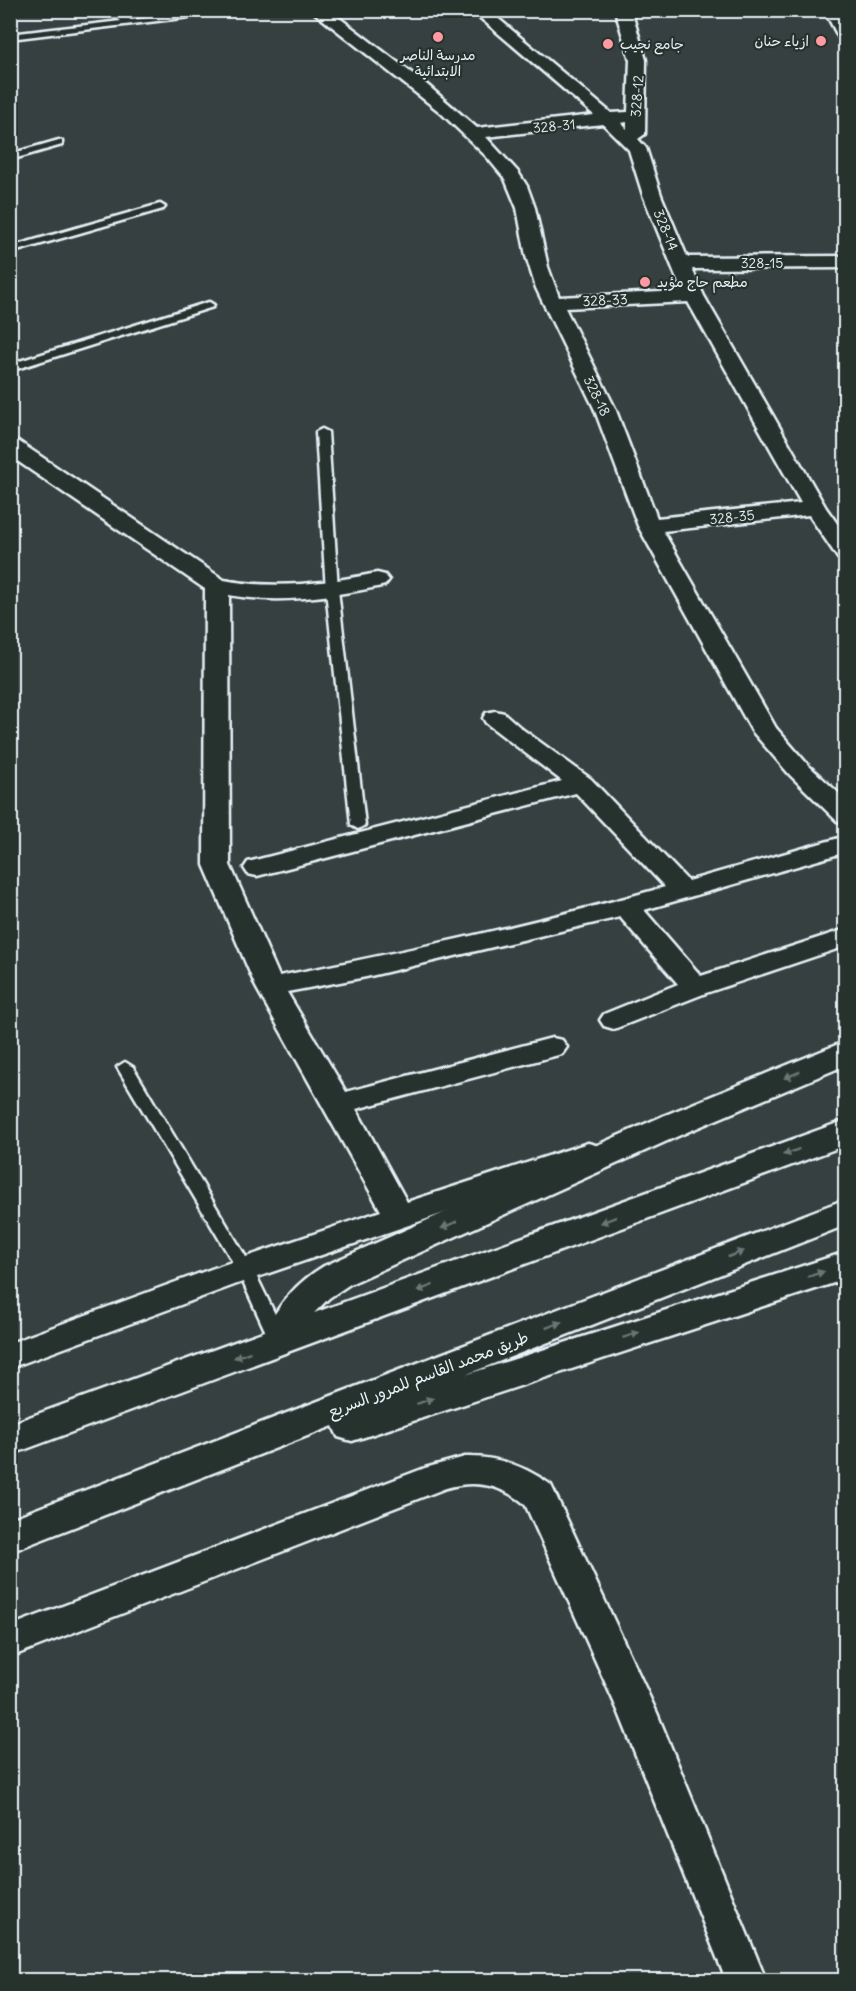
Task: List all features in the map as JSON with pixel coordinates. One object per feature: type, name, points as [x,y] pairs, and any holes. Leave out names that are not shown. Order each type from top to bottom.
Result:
[{"type":"main road","points":[[833,10],[846,34]]},
{"type":"main road","points":[[279,1342],[302,1300],[315,1287],[337,1275],[675,1124],[846,1052]]},
{"type":"main road","points":[[10,1440],[846,1132]]},
{"type":"main road","name":"طريق محمد القاسم للمرور السريع","points":[[10,1537],[846,1211]]},
{"type":"main road","points":[[10,1537],[846,1264]]},
{"type":"street","name":"328-18","points":[[318,10],[474,133],[513,178],[526,209],[538,265],[552,303],[613,428],[635,496],[649,526],[765,731],[799,770],[846,815]]},
{"type":"street","name":"328-14","points":[[478,10],[610,120],[637,148],[651,195],[694,296],[815,508],[846,553]]},
{"type":"street","name":"328-12","points":[[623,10],[637,48],[639,78],[634,116],[637,148]]},
{"type":"street","name":"328-31","points":[[474,133],[634,116]]},
{"type":"street","name":"328-15","points":[[679,263],[846,262]]},
{"type":"street","name":"328-33","points":[[552,303],[694,296]]},
{"type":"street","points":[[10,446],[218,586],[248,593],[332,590],[377,580]]},
{"type":"street","name":"328-35","points":[[649,526],[815,508]]},
{"type":"street","points":[[218,586],[217,865],[270,987],[338,1104],[399,1216]]},
{"type":"street","points":[[495,718],[513,734],[582,784],[683,891]]},
{"type":"street","points":[[257,868],[582,784]]},
{"type":"street","points":[[270,987],[366,968],[626,907],[846,844]]},
{"type":"street","points":[[626,907],[696,987]]},
{"type":"street","points":[[614,1020],[696,987],[846,937]]},
{"type":"street","points":[[338,1104],[552,1047]]},
{"type":"street","points":[[10,1356],[123,1312],[245,1269],[675,1124]]},
{"type":"street","points":[[10,1642],[454,1471],[492,1470],[510,1475],[539,1495],[638,1713],[741,1979]]},
{"type":"lane","points":[[109,10],[129,23]]},
{"type":"lane","points":[[10,38],[243,10]]},
{"type":"lane","points":[[10,157],[59,143]]},
{"type":"lane","points":[[10,250],[160,207]]},
{"type":"lane","points":[[10,368],[209,305]]},
{"type":"lane","points":[[322,432],[332,590],[358,825]]},
{"type":"lane","points":[[125,1067],[245,1269],[279,1342]]},
{"type":"place","name":"مدرسة الناصر الابتدائية","points":[[438,37]]},
{"type":"place","name":"ازياء حنان","points":[[821,41]]},
{"type":"place","name":"جامع نجيب","points":[[608,44]]},
{"type":"place","name":"مطعم حاج مؤيد","points":[[645,282]]}]
